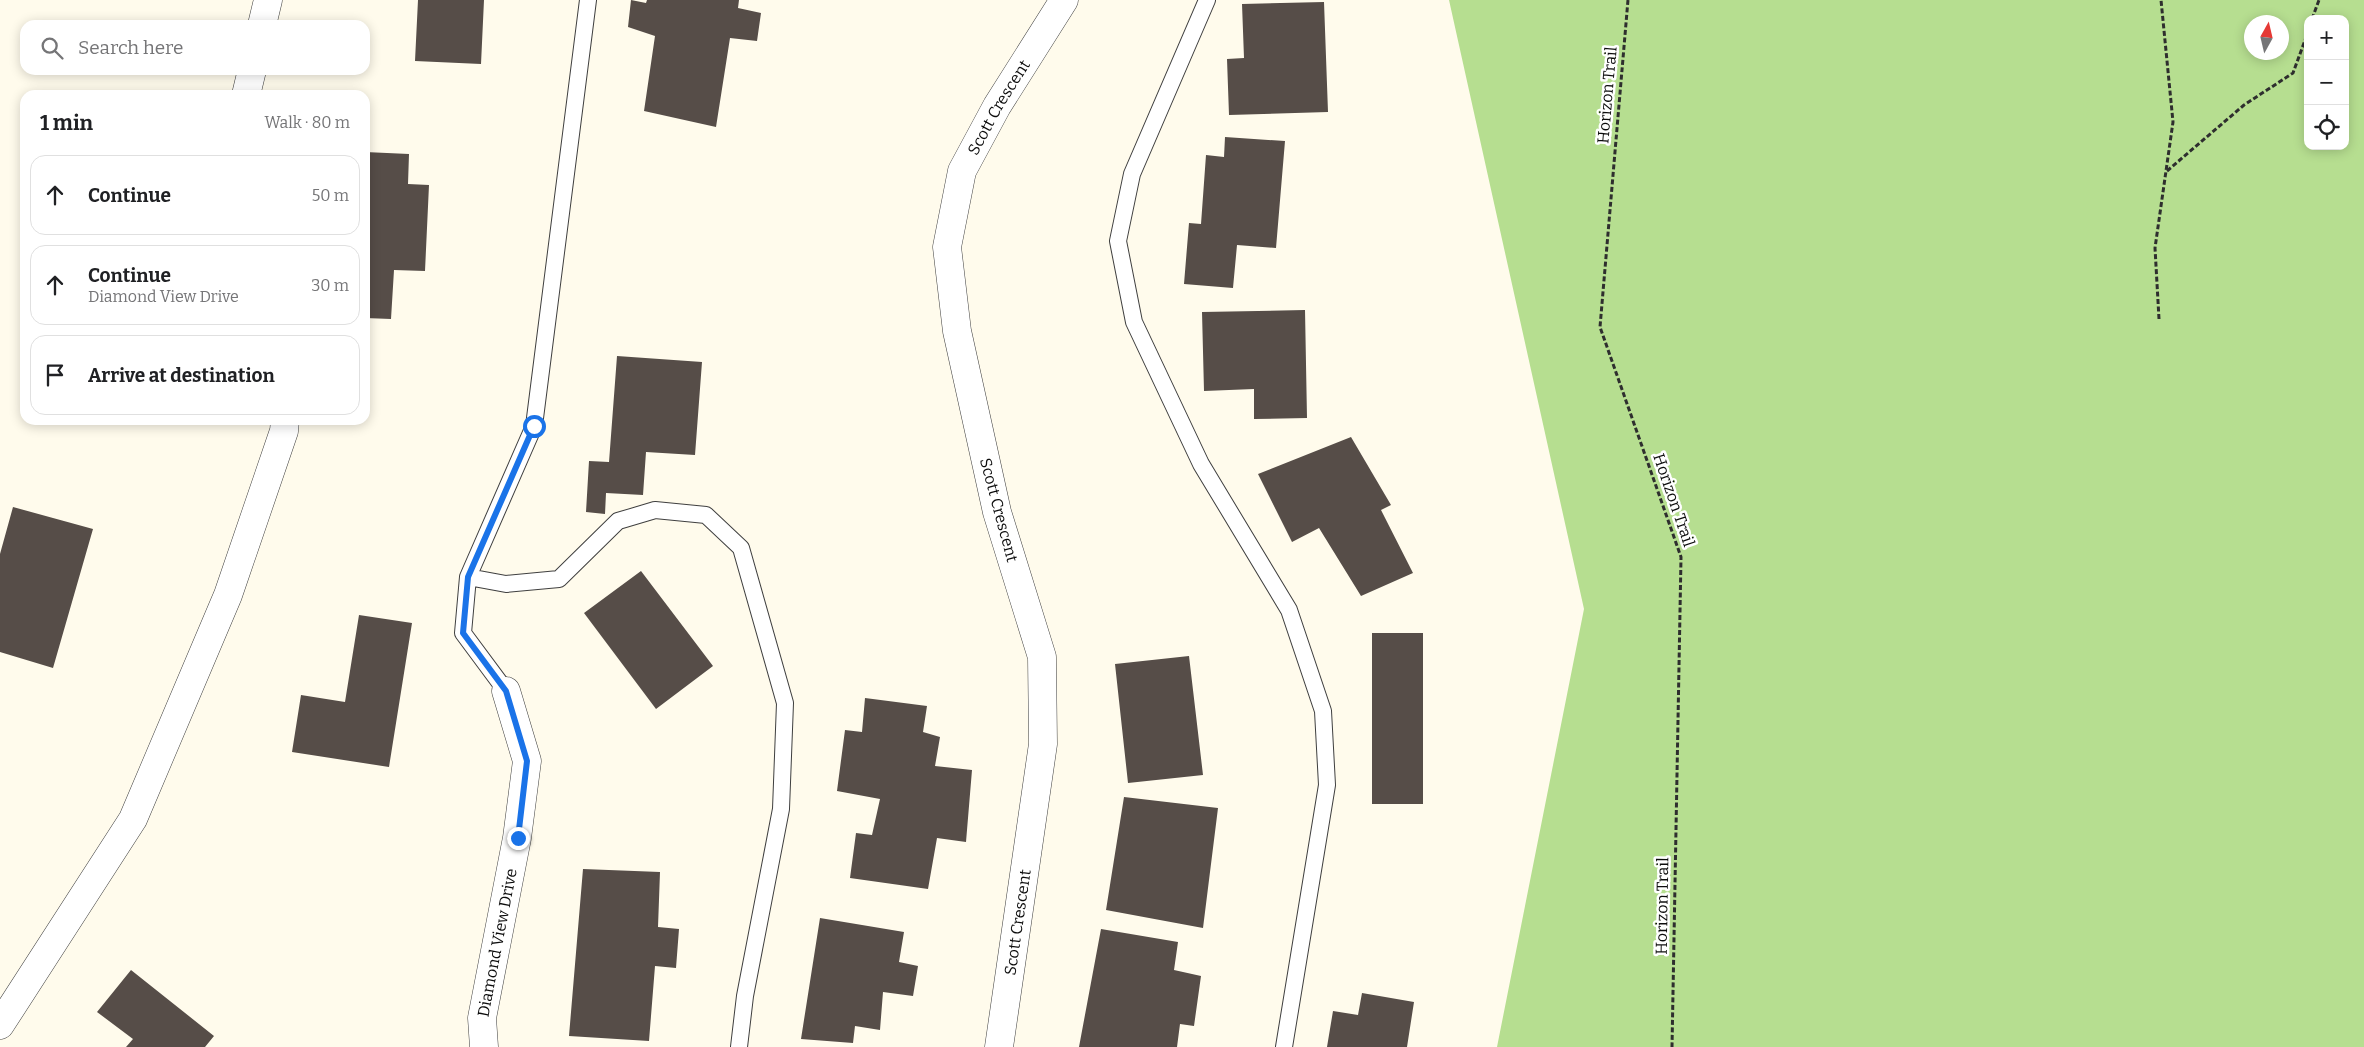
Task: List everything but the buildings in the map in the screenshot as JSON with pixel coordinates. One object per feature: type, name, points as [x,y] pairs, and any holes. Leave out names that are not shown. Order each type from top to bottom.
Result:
[{"type":"street","points":[[263,20],[268,0]]},
{"type":"street","name":"Scott Crescent","points":[[999,1047],[1043,744],[1042,657],[997,512],[957,331],[947,247],[962,171],[997,106],[1064,0]]},
{"type":"street","points":[[247,90],[251,75]]},
{"type":"street","points":[[0,1025],[133,819],[228,595],[285,425]]},
{"type":"street","name":"Diamond View Drive","points":[[484,1047],[482,1018],[518,838],[527,761],[506,691]]},
{"type":"lane","points":[[506,691],[463,633],[468,577],[534,426],[588,0]]},
{"type":"lane","points":[[1207,0],[1132,174],[1118,241],[1134,322],[1201,464],[1289,610],[1323,710],[1327,785],[1284,1047]]},
{"type":"lane","points":[[468,577],[506,584],[559,579],[618,521],[655,510],[706,515],[741,548],[785,703],[781,809],[745,996],[739,1047]]},
{"type":"path","name":"Horizon Trail","points":[[1628,0],[1600,327],[1681,557],[1672,1047]]},
{"type":"path","points":[[2159,319],[2155,248],[2173,122],[2160,0]]},
{"type":"path","points":[[2313,15],[2319,0]]},
{"type":"path","points":[[2167,171],[2244,105],[2293,73],[2304,43]]},
{"type":"green space","points":[[1449,0],[2364,0],[2364,1047],[1497,1047],[1584,609]]},
{"type":"route","points":[[518,838],[527,761],[506,691],[463,633],[468,577],[534,426]]}]
